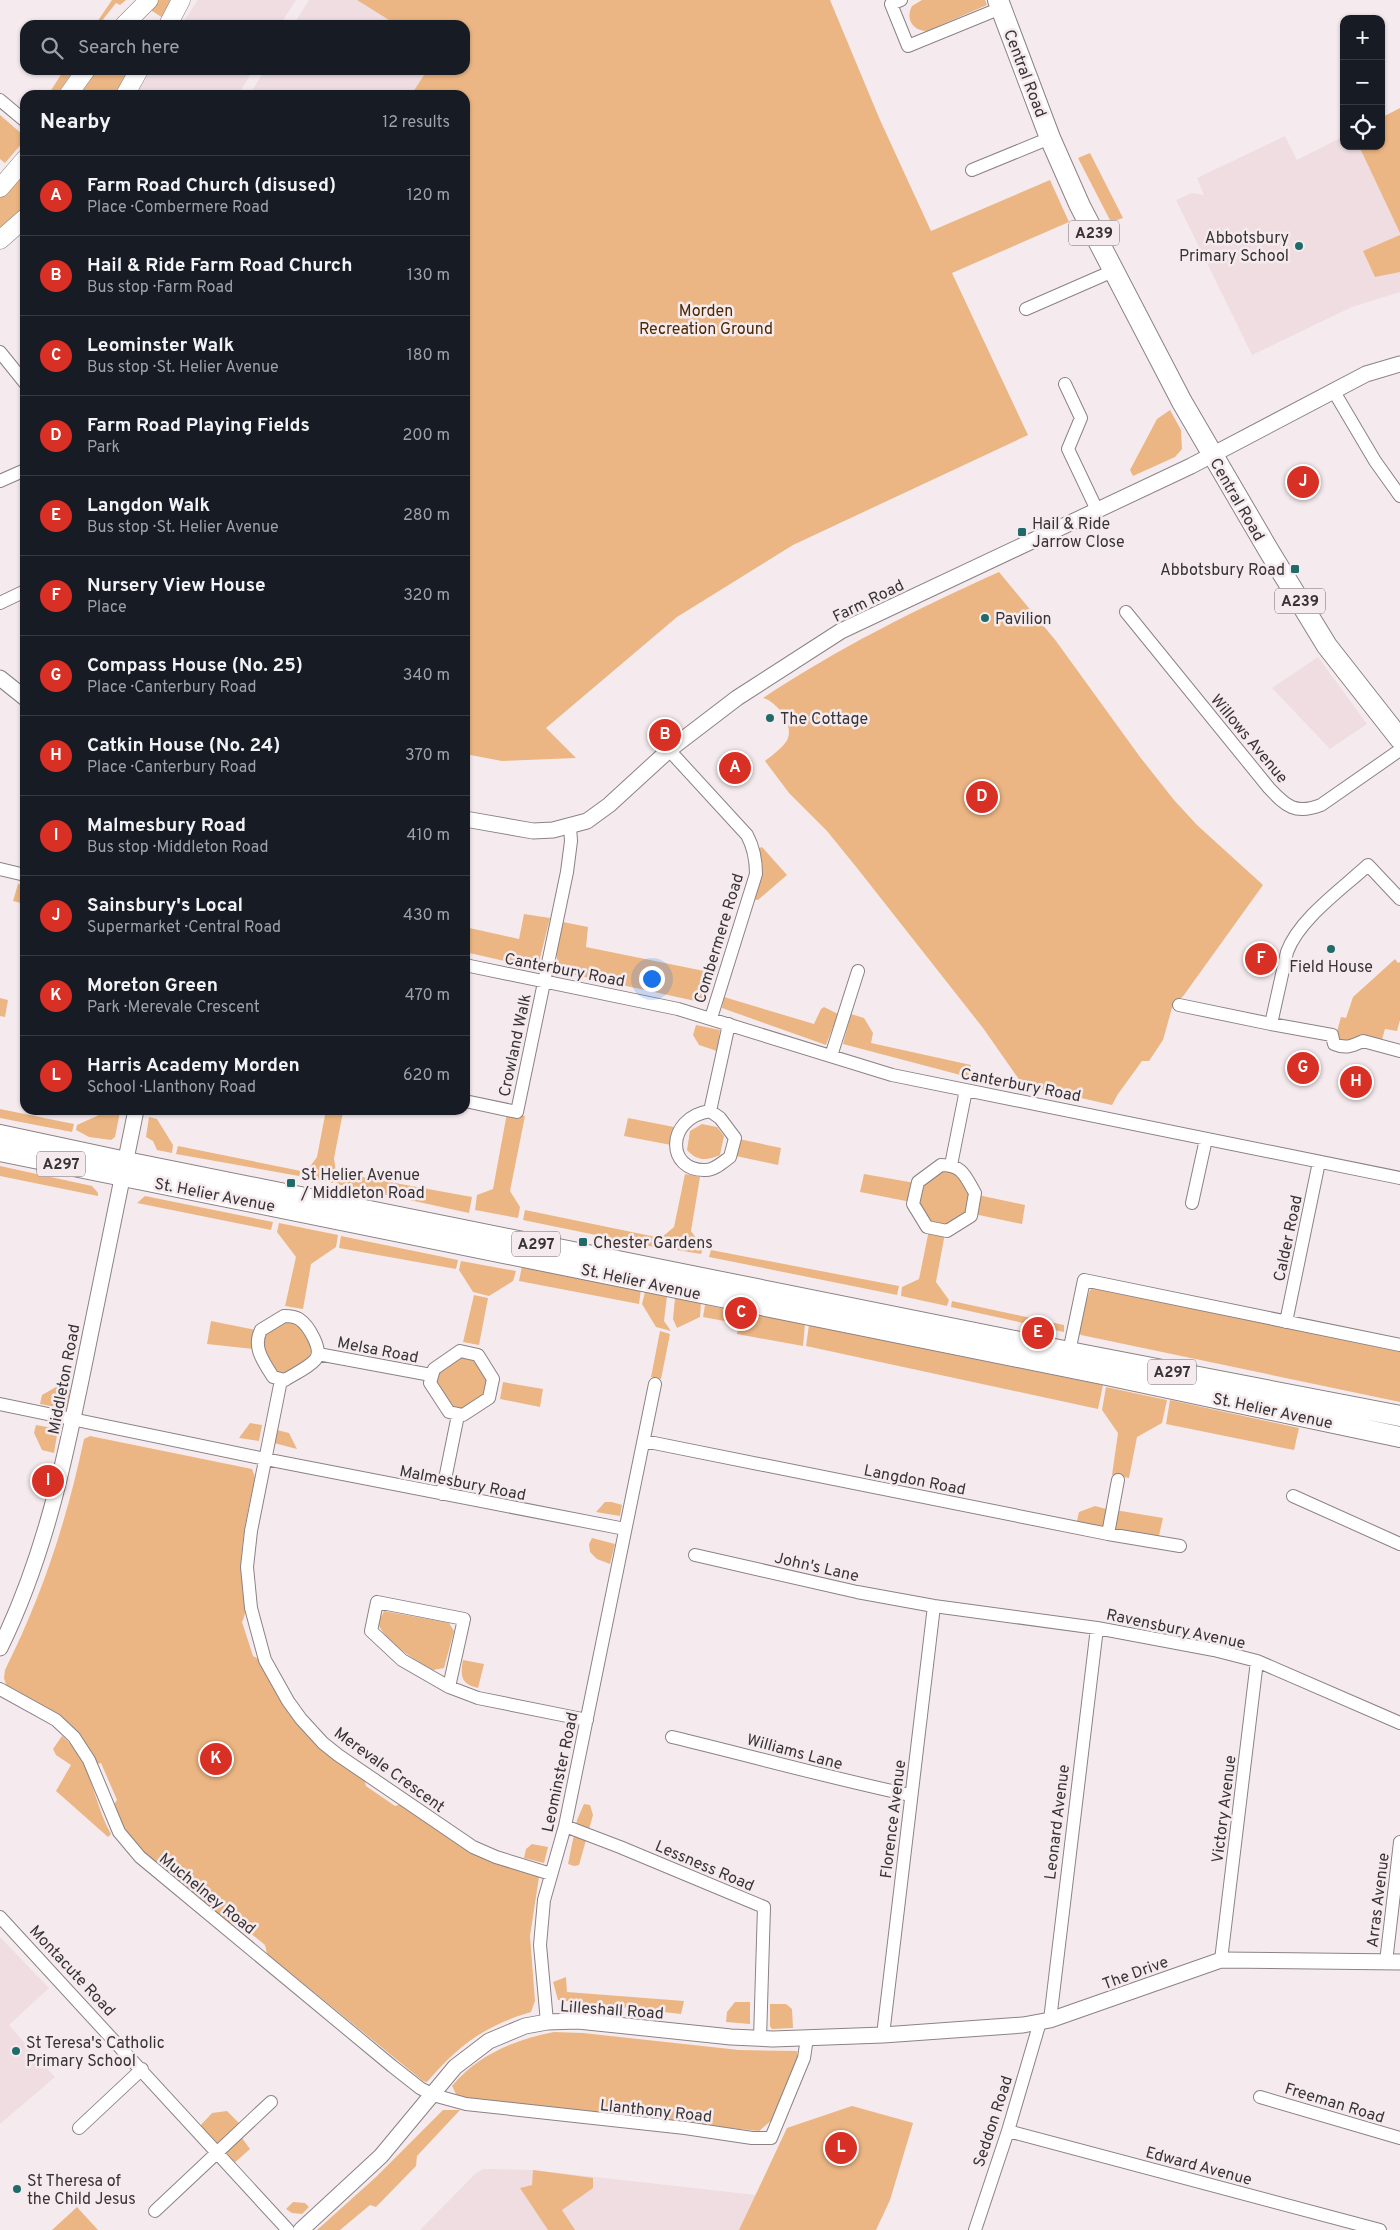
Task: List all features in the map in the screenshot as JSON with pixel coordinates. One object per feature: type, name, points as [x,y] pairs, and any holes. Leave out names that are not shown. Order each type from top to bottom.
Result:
[{"type":"main road","points":[[129,20],[149,0]]},
{"type":"main road","points":[[171,20],[181,0]]},
{"type":"main road","name":"Central Road","points":[[1000,4],[1050,138],[1080,206],[1182,402],[1327,646],[1400,739]]},
{"type":"main road","points":[[72,90],[82,75]]},
{"type":"main road","points":[[128,90],[136,75]]},
{"type":"main road","points":[[0,188],[20,165]]},
{"type":"main road","points":[[0,240],[20,222]]},
{"type":"main road","name":"St. Helier Avenue","points":[[0,1135],[124,1169],[1400,1437]]},
{"type":"main road","name":"St. Helier Avenue","points":[[0,1151],[124,1169],[1400,1416]]},
{"type":"street","name":"Central Road","points":[[894,1],[908,46],[1000,4]]},
{"type":"street","points":[[0,100],[20,117]]},
{"type":"street","name":"Central Road","points":[[972,170],[1050,138]]},
{"type":"street","points":[[1026,310],[1113,271]]},
{"type":"street","points":[[0,352],[20,377]]},
{"type":"street","points":[[1213,456],[1333,390],[1366,374],[1400,364]]},
{"type":"street","points":[[1065,384],[1081,418],[1068,449],[1097,510]]},
{"type":"street","points":[[1333,390],[1375,461],[1400,496]]},
{"type":"street","name":"Farm Road","points":[[470,820],[532,831],[570,827],[587,821],[610,805],[669,750],[747,691],[841,631],[1213,456]]},
{"type":"street","points":[[0,481],[20,472]]},
{"type":"street","points":[[0,603],[20,593]]},
{"type":"street","name":"Willows Avenue","points":[[1126,612],[1269,788],[1285,804],[1295,809],[1308,810],[1321,805],[1400,750]]},
{"type":"street","points":[[0,678],[20,694]]},
{"type":"street","name":"Combermere Road","points":[[669,750],[747,835],[756,860],[756,874],[710,1018]]},
{"type":"street","name":"Crowland Walk","points":[[470,1103],[517,1112],[567,872],[571,841],[570,827]]},
{"type":"street","points":[[1271,1024],[1287,952],[1295,935],[1307,921],[1368,865],[1400,899]]},
{"type":"street","points":[[0,869],[20,873]]},
{"type":"street","name":"Canterbury Road","points":[[470,966],[642,1000],[710,1018],[892,1075],[1400,1178]]},
{"type":"street","points":[[831,1056],[858,971]]},
{"type":"street","points":[[1179,1005],[1332,1035],[1334,1044],[1345,1048],[1363,1040],[1400,1051]]},
{"type":"street","points":[[710,1111],[729,1024]]},
{"type":"street","points":[[951,1165],[966,1090]]},
{"type":"street","points":[[710,1111],[720,1118],[735,1138],[730,1157],[709,1170],[690,1167],[681,1158],[676,1149],[677,1133],[690,1119],[700,1113],[710,1111]]},
{"type":"street","name":"Middleton Road","points":[[0,1648],[27,1588],[44,1540],[60,1480],[135,1115]]},
{"type":"street","points":[[1192,1203],[1206,1139]]},
{"type":"street","name":"Calder Road","points":[[1286,1322],[1319,1162]]},
{"type":"street","points":[[941,1165],[951,1165],[961,1169],[975,1193],[970,1216],[947,1231],[927,1227],[913,1204],[918,1182],[941,1165]]},
{"type":"street","points":[[1069,1352],[1084,1280],[1400,1344]]},
{"type":"street","points":[[284,1316],[297,1318],[309,1332],[318,1348],[318,1354],[315,1360],[281,1380],[273,1377],[258,1353],[258,1336],[261,1330],[284,1316]]},
{"type":"street","points":[[460,1351],[478,1355],[494,1379],[489,1398],[463,1415],[458,1415],[449,1412],[430,1383],[431,1375],[434,1369],[460,1351]]},
{"type":"street","name":"Melsa Road","points":[[318,1354],[431,1375]]},
{"type":"street","name":"Merevale Crescent","points":[[281,1380],[250,1540],[247,1567],[255,1626],[265,1660],[288,1701],[314,1733],[338,1755],[473,1847],[496,1857],[551,1874]]},
{"type":"street","name":"Leominster Road","points":[[547,2022],[540,1945],[543,1908],[565,1826],[656,1384]]},
{"type":"street","name":"Malmesbury Road","points":[[0,1404],[265,1459],[625,1529]]},
{"type":"street","points":[[442,1494],[458,1415]]},
{"type":"street","name":"Langdon Road","points":[[644,1441],[1108,1534],[1180,1546]]},
{"type":"street","points":[[1108,1534],[1118,1480]]},
{"type":"street","points":[[1293,1496],[1400,1544]]},
{"type":"street","name":"John's Lane","points":[[694,1555],[857,1592],[934,1606]]},
{"type":"street","points":[[449,1687],[464,1620],[377,1602],[372,1631],[402,1660],[449,1687],[478,1698],[587,1720]]},
{"type":"street","name":"Ravensbury Avenue","points":[[934,1606],[1097,1628],[1214,1650],[1257,1661],[1400,1723]]},
{"type":"street","name":"Florence Avenue","points":[[883,2035],[910,1795],[934,1606]]},
{"type":"street","name":"Leonard Avenue","points":[[1045,2021],[1097,1628]]},
{"type":"street","name":"Victory Avenue","points":[[1221,1960],[1257,1661]]},
{"type":"street","name":"Muchelney Road","points":[[0,1689],[56,1720],[74,1737],[89,1760],[119,1832],[140,1857],[392,2066],[420,2088],[433,2095]]},
{"type":"street","name":"Williams Lane","points":[[672,1737],[808,1770],[834,1779],[910,1795]]},
{"type":"street","name":"Lessness Road","points":[[565,1826],[764,1907],[760,2039]]},
{"type":"street","name":"Arras Avenue","points":[[1393,1962],[1400,1842]]},
{"type":"street","name":"Montacute Road","points":[[0,1916],[218,2151],[288,2230]]},
{"type":"street","name":"The Drive","points":[[883,2035],[1045,2021],[1221,1960],[1393,1962]]},
{"type":"street","name":"Lilleshall Road","points":[[301,2230],[371,2167],[454,2068],[489,2042],[513,2030],[547,2022],[578,2021],[760,2039],[883,2035]]},
{"type":"street","name":"Seddon Road","points":[[975,2230],[1045,2021]]},
{"type":"street","name":"Llanthony Road","points":[[433,2095],[466,2104],[685,2128],[752,2138],[771,2138],[804,2058],[807,2038]]},
{"type":"street","points":[[79,2128],[142,2069]]},
{"type":"street","name":"Freeman Road","points":[[1260,2097],[1400,2138]]},
{"type":"street","points":[[155,2211],[270,2102]]},
{"type":"street","name":"Edward Avenue","points":[[1008,2131],[1380,2230]]},
{"type":"shaded area","points":[[198,0],[296,0],[283,20],[184,20]]},
{"type":"shaded area","points":[[309,0],[357,0],[389,20],[296,20]]},
{"type":"shaded area","points":[[148,75],[250,75],[241,90],[138,90]]},
{"type":"shaded area","points":[[262,75],[424,75],[414,90],[252,90]]},
{"type":"shaded area","name":"Abbotsbury Primary School","points":[[1400,108],[1400,292],[1352,307],[1252,355],[1176,200],[1192,193],[1204,195],[1197,178],[1285,136],[1297,160],[1340,138],[1340,150],[1385,150],[1385,116]]},
{"type":"shaded area","points":[[1318,657],[1367,724],[1330,749],[1272,688]]},
{"type":"shaded area","name":"St Teresa's Catholic Primary School","points":[[0,1937],[49,1988],[9,2025],[55,2077],[0,2124]]},
{"type":"shaded area","points":[[852,2106],[913,2123],[890,2200],[876,2230],[420,2230],[475,2174],[483,2169],[533,2170],[756,2195],[787,2128]]},
{"type":"green space","points":[[112,0],[126,0],[120,5],[116,3],[103,20],[98,20]]},
{"type":"green space","points":[[158,0],[174,0],[163,18],[149,9]]},
{"type":"green space","name":"Morden Recreation Ground","points":[[357,0],[830,0],[880,120],[931,231],[1050,180],[1069,222],[952,273],[1028,435],[793,545],[677,617],[546,728],[576,758],[502,761],[470,755],[470,90],[414,90],[424,75],[470,75],[470,20],[389,20]]},
{"type":"green space","points":[[922,0],[985,0],[987,5],[927,31],[914,27],[909,15],[912,6]]},
{"type":"green space","points":[[61,75],[71,75],[60,90],[51,90]]},
{"type":"green space","points":[[92,75],[128,75],[119,90],[80,90]]},
{"type":"green space","points":[[1400,108],[1400,233],[1361,150],[1385,150],[1385,116]]},
{"type":"green space","points":[[0,115],[20,132],[20,146],[5,163],[0,159]]},
{"type":"green space","points":[[1090,153],[1123,218],[1111,222],[1078,158]]},
{"type":"green space","points":[[20,172],[20,216],[0,234],[0,194]]},
{"type":"green space","points":[[1400,235],[1400,272],[1375,277],[1363,251]]},
{"type":"green space","points":[[1170,410],[1181,430],[1182,449],[1175,457],[1133,476],[1130,470],[1157,419]]},
{"type":"green space","points":[[999,572],[1056,641],[1140,757],[1174,800],[1197,825],[1263,885],[1184,995],[1172,1008],[1163,1040],[1149,1061],[1142,1061],[1112,1105],[1023,1085],[983,1028],[857,868],[827,831],[789,793],[765,761],[786,742],[789,729],[780,710],[769,700],[763,698],[878,630]]},
{"type":"green space","points":[[762,847],[787,875],[758,900],[751,899],[757,849]]},
{"type":"green space","points":[[18,884],[20,885],[20,903],[13,901]]},
{"type":"green space","points":[[524,914],[550,918],[538,966],[531,967],[470,953],[470,928],[519,939]]},
{"type":"green space","points":[[563,922],[588,927],[586,947],[714,973],[707,999],[700,1002],[562,972],[557,962],[557,955]]},
{"type":"green space","points":[[1395,959],[1398,963],[1400,962],[1400,1020],[1397,1031],[1385,1029],[1381,1043],[1349,1044],[1338,1041],[1336,1035],[1341,1017],[1346,1018],[1353,997]]},
{"type":"green space","points":[[724,997],[814,1024],[821,1009],[824,1007],[838,1014],[826,1045],[722,1008]]},
{"type":"green space","points":[[0,998],[8,1000],[5,1017],[0,1016]]},
{"type":"green space","points":[[851,1014],[864,1018],[873,1033],[871,1043],[971,1065],[968,1077],[843,1044]]},
{"type":"green space","points":[[696,1025],[720,1030],[717,1051],[699,1045],[693,1035]]},
{"type":"green space","points":[[0,1109],[20,1113],[20,1115],[30,1115],[74,1124],[72,1132],[0,1118]]},
{"type":"green space","points":[[507,1113],[525,1116],[510,1191],[520,1207],[518,1218],[475,1210],[477,1195],[493,1189]]},
{"type":"green space","points":[[99,1115],[119,1115],[115,1137],[111,1140],[89,1137],[76,1130],[77,1125]]},
{"type":"green space","points":[[325,1115],[342,1115],[334,1158],[336,1172],[333,1183],[303,1176],[317,1157]]},
{"type":"green space","points":[[149,1117],[157,1119],[173,1145],[172,1153],[157,1150],[153,1141],[146,1137]]},
{"type":"green space","points":[[628,1118],[674,1127],[671,1145],[624,1136]]},
{"type":"green space","points":[[702,1124],[717,1127],[724,1136],[720,1155],[702,1159],[694,1156],[687,1150],[690,1131]]},
{"type":"green space","points":[[739,1139],[781,1148],[778,1165],[736,1156]]},
{"type":"green space","points":[[178,1146],[301,1171],[299,1176],[176,1154]]},
{"type":"green space","points":[[0,1166],[92,1186],[98,1193],[98,1196],[0,1176]]},
{"type":"green space","points":[[942,1168],[959,1172],[972,1193],[967,1214],[947,1227],[929,1223],[916,1203],[921,1183]]},
{"type":"green space","points":[[340,1173],[472,1197],[469,1213],[336,1184]]},
{"type":"green space","points":[[685,1174],[700,1177],[691,1231],[703,1248],[701,1254],[659,1247],[661,1238],[674,1227]]},
{"type":"green space","points":[[864,1174],[915,1183],[911,1202],[860,1192]]},
{"type":"green space","points":[[978,1195],[1025,1205],[1022,1224],[974,1214]]},
{"type":"green space","points":[[145,1196],[273,1222],[271,1230],[137,1203]]},
{"type":"green space","points":[[525,1210],[656,1237],[654,1247],[523,1220]]},
{"type":"green space","points":[[279,1223],[338,1235],[336,1247],[311,1264],[303,1309],[285,1306],[296,1257],[277,1232]]},
{"type":"green space","points":[[929,1230],[945,1233],[936,1282],[949,1300],[947,1306],[901,1296],[902,1287],[919,1279]]},
{"type":"green space","points":[[341,1236],[458,1260],[456,1269],[339,1248]]},
{"type":"green space","points":[[711,1250],[899,1286],[897,1295],[709,1257]]},
{"type":"green space","points":[[461,1261],[516,1271],[513,1281],[489,1296],[473,1292],[459,1270]]},
{"type":"green space","points":[[522,1266],[641,1289],[639,1304],[519,1281]]},
{"type":"green space","points":[[1096,1287],[1400,1351],[1400,1402],[1081,1335],[1077,1331],[1078,1325],[1090,1290]]},
{"type":"green space","points":[[645,1292],[667,1296],[664,1321],[671,1331],[656,1327],[642,1304]]},
{"type":"green space","points":[[474,1295],[488,1298],[479,1345],[463,1342]]},
{"type":"green space","points":[[675,1298],[701,1303],[700,1317],[677,1328],[673,1319]]},
{"type":"green space","points":[[952,1301],[1064,1325],[1064,1332],[951,1307]]},
{"type":"green space","points":[[705,1305],[735,1311],[735,1323],[703,1317]]},
{"type":"green space","points":[[741,1311],[805,1324],[803,1346],[737,1334]]},
{"type":"green space","points":[[211,1321],[256,1330],[253,1349],[207,1344]]},
{"type":"green space","points":[[283,1322],[291,1323],[302,1329],[306,1333],[311,1345],[310,1359],[287,1374],[276,1373],[265,1356],[262,1344],[263,1338],[267,1333]]},
{"type":"green space","points":[[809,1325],[1103,1385],[1098,1409],[806,1346]]},
{"type":"green space","points":[[660,1331],[670,1334],[661,1379],[651,1377]]},
{"type":"green space","points":[[463,1357],[476,1362],[487,1376],[483,1394],[462,1411],[451,1408],[434,1382],[435,1373],[453,1360]]},
{"type":"green space","points":[[503,1382],[543,1389],[540,1407],[500,1399]]},
{"type":"green space","points":[[56,1387],[71,1390],[66,1409],[40,1404],[42,1395]]},
{"type":"green space","points":[[1106,1387],[1167,1400],[1162,1423],[1137,1437],[1129,1478],[1112,1475],[1118,1433],[1102,1410]]},
{"type":"green space","points":[[1170,1400],[1299,1428],[1294,1450],[1166,1424]]},
{"type":"green space","points":[[250,1423],[262,1425],[259,1441],[239,1438]]},
{"type":"green space","points":[[36,1425],[58,1429],[54,1453],[42,1450],[34,1433]]},
{"type":"green space","points":[[277,1430],[289,1433],[297,1449],[274,1443]]},
{"type":"green space","points":[[90,1436],[252,1469],[255,1477],[244,1534],[241,1569],[245,1603],[242,1622],[253,1656],[260,1660],[270,1679],[364,1777],[366,1786],[395,1806],[402,1804],[539,1877],[530,1936],[535,2001],[531,2012],[499,2024],[473,2038],[450,2057],[427,2082],[423,2081],[267,1954],[265,1945],[238,1923],[230,1924],[143,1854],[126,1834],[112,1807],[117,1800],[101,1763],[96,1764],[84,1741],[75,1730],[7,1688],[4,1678],[5,1670],[42,1586],[70,1499],[84,1439]]},
{"type":"green space","points":[[605,1502],[622,1505],[620,1516],[596,1512]]},
{"type":"green space","points":[[1095,1506],[1110,1510],[1106,1531],[1076,1525],[1079,1512]]},
{"type":"green space","points":[[1115,1510],[1163,1518],[1158,1540],[1111,1532]]},
{"type":"green space","points":[[592,1538],[615,1544],[610,1564],[597,1559],[590,1552],[589,1544]]},
{"type":"green space","points":[[384,1611],[449,1623],[454,1631],[444,1668],[433,1670],[394,1644],[381,1630],[378,1623]]},
{"type":"green space","points":[[463,1660],[484,1664],[478,1688],[465,1682],[462,1675]]},
{"type":"green space","points":[[62,1736],[80,1757],[86,1769],[111,1834],[108,1837],[56,1791],[71,1765],[56,1755],[53,1749]]},
{"type":"green space","points":[[584,1804],[590,1805],[593,1815],[579,1865],[574,1866],[568,1864],[577,1820]]},
{"type":"green space","points":[[532,1844],[548,1847],[544,1863],[524,1858],[526,1849]]},
{"type":"green space","points":[[566,1977],[567,1992],[684,2001],[681,2014],[558,2000],[553,1982]]},
{"type":"green space","points":[[735,2002],[750,2002],[750,2024],[726,2022],[727,2012]]},
{"type":"green space","points":[[770,2004],[786,2004],[792,2009],[793,2028],[772,2029],[770,2026]]},
{"type":"green space","points":[[554,2032],[583,2033],[739,2050],[797,2051],[798,2057],[774,2118],[759,2131],[642,2119],[637,2113],[602,2109],[595,2114],[489,2103],[457,2096],[452,2086],[473,2065],[485,2057],[512,2044]]},
{"type":"green space","points":[[852,2106],[913,2123],[890,2200],[876,2230],[739,2230],[787,2128]]},
{"type":"green space","points":[[443,2110],[460,2110],[417,2156],[416,2166],[376,2207],[370,2205],[340,2230],[317,2230],[376,2177]]},
{"type":"green space","points":[[227,2111],[241,2125],[237,2131],[250,2149],[232,2165],[199,2127],[212,2113]]},
{"type":"green space","points":[[533,2170],[593,2178],[593,2188],[562,2210],[575,2230],[548,2230],[520,2188],[532,2185]]},
{"type":"green space","points":[[293,2202],[305,2203],[309,2207],[302,2214],[292,2213],[286,2209]]},
{"type":"green space","points":[[77,2207],[98,2230],[52,2230]]},
{"type":"place","name":"Abbotsbury Primary School","points":[[1299,246]]},
{"type":"place","name":"Sainsbury's Local","points":[[1303,482]]},
{"type":"place","name":"Hail & Ride Jarrow Close","points":[[1022,532]]},
{"type":"place","name":"Abbotsbury Road","points":[[1295,569]]},
{"type":"place","name":"Pavilion","points":[[985,618]]},
{"type":"place","name":"The Cottage","points":[[770,718]]},
{"type":"place","name":"Hail & Ride Farm Road Church","points":[[665,735]]},
{"type":"place","name":"Farm Road Church (disused)","points":[[735,768]]},
{"type":"place","name":"Farm Road Playing Fields","points":[[982,797]]},
{"type":"place","name":"Field House","points":[[1331,949]]},
{"type":"place","name":"Nursery View House","points":[[1261,959]]},
{"type":"place","name":"Compass House (No. 25)","points":[[1303,1068]]},
{"type":"place","name":"Catkin House (No. 24)","points":[[1356,1082]]},
{"type":"place","name":"St Helier Avenue / Middleton Road","points":[[291,1183]]},
{"type":"place","name":"Chester Gardens","points":[[583,1242]]},
{"type":"place","name":"Leominster Walk","points":[[741,1313]]},
{"type":"place","name":"Langdon Walk","points":[[1038,1333]]},
{"type":"place","name":"Malmesbury Road","points":[[48,1481]]},
{"type":"place","name":"Moreton Green","points":[[216,1759]]},
{"type":"place","name":"St Teresa's Catholic Primary School","points":[[16,2051]]},
{"type":"place","name":"Harris Academy Morden","points":[[841,2148]]},
{"type":"place","name":"St Theresa of the Child Jesus","points":[[17,2189]]}]
